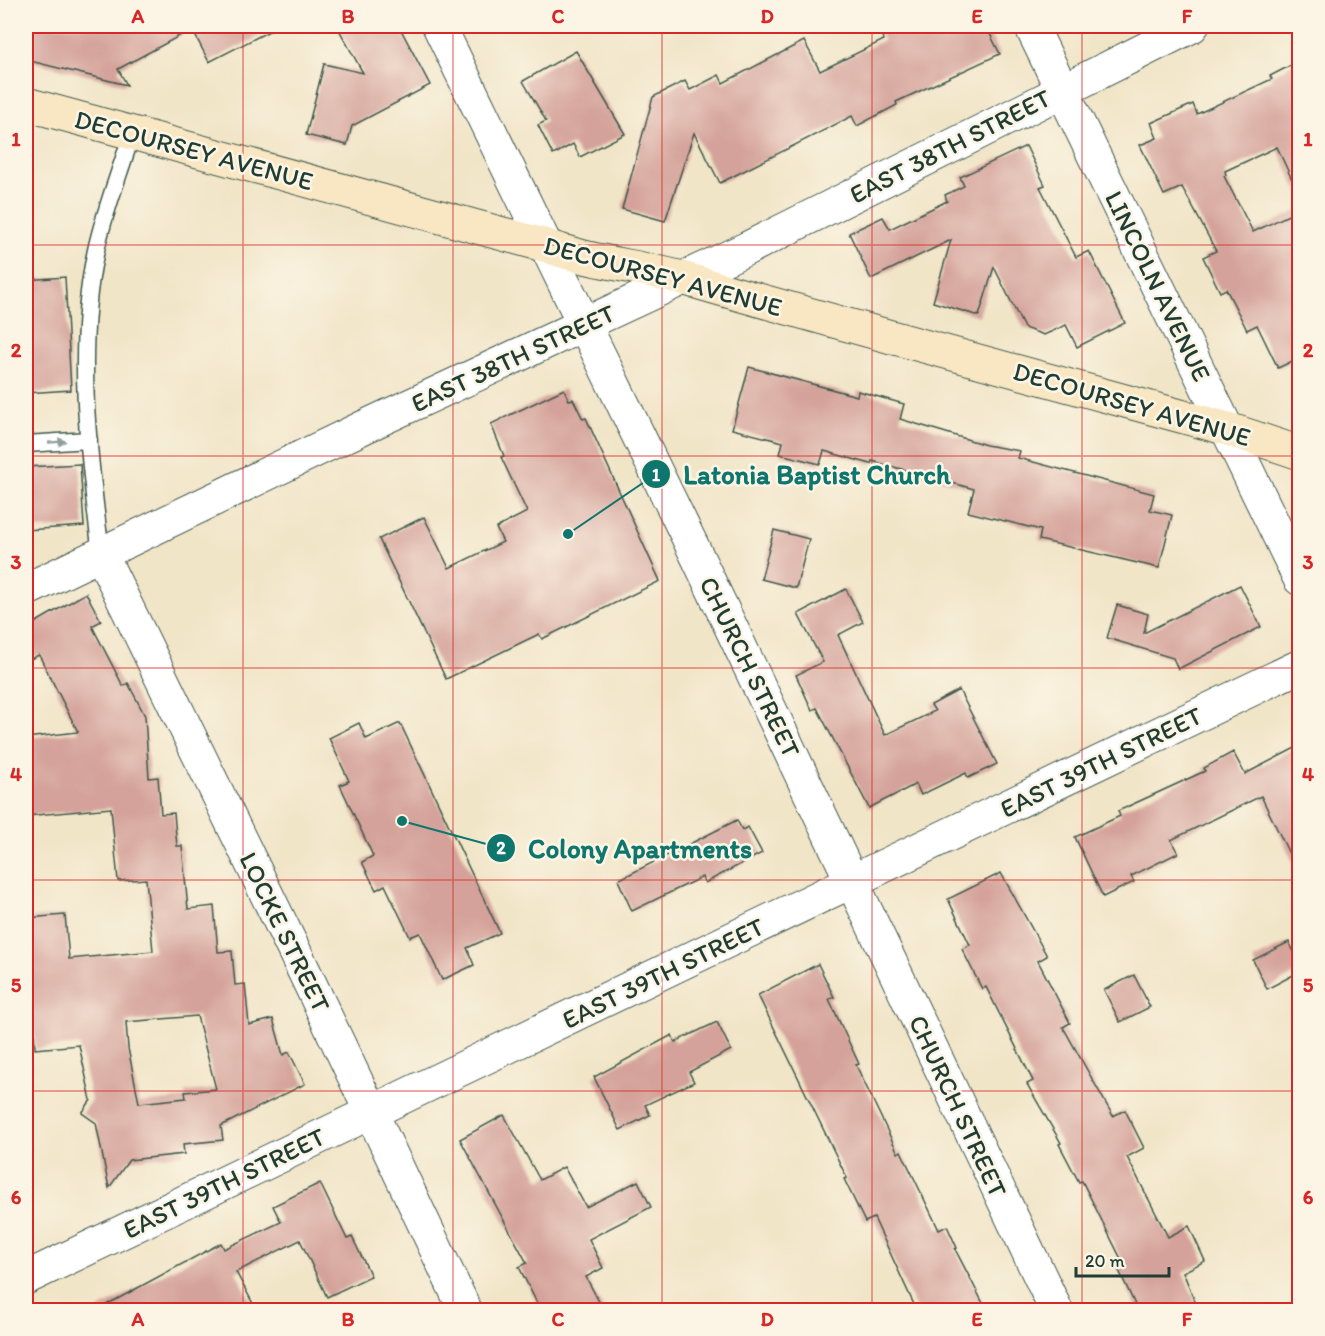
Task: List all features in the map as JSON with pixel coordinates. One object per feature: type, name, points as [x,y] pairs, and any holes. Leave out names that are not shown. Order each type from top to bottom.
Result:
[{"type":"main road","name":"DECOURSEY AVENUE","points":[[26,104],[547,246],[577,257],[685,279],[1228,429],[1299,453]]},
{"type":"street","name":"CHURCH STREET","points":[[439,26],[547,246],[1056,1311]]},
{"type":"street","name":"LINCOLN AVENUE","points":[[1031,26],[1299,579]]},
{"type":"street","name":"EAST 38TH STREET","points":[[26,590],[584,324],[685,279],[1192,26]]},
{"type":"street","name":"LOCKE STREET","points":[[101,554],[465,1311]]},
{"type":"street","name":"EAST 39TH STREET","points":[[26,1278],[1299,666]]},
{"type":"lane","points":[[101,554],[89,440],[86,322],[95,255],[132,133]]},
{"type":"lane","points":[[26,444],[89,440]]},
{"type":"building","points":[[26,26],[279,26],[209,62],[192,29],[118,69],[127,85],[26,60]]},
{"type":"building","points":[[337,26],[399,26],[430,85],[352,126],[347,145],[306,135],[324,64],[363,73]]},
{"type":"building","points":[[876,26],[986,26],[1000,54],[896,102],[897,105],[857,126],[852,116],[720,183],[694,133],[665,221],[622,209],[653,97],[685,81],[690,90],[719,75],[723,83],[804,41],[820,71],[884,40]]},
{"type":"building","points":[[576,51],[625,134],[580,157],[573,144],[553,155],[538,125],[546,121],[523,81]]},
{"type":"building","points":[[1299,61],[1299,195],[1277,147],[1225,171],[1224,176],[1253,232],[1299,210],[1299,358],[1278,368],[1257,325],[1247,330],[1226,289],[1220,292],[1203,257],[1216,251],[1182,187],[1164,195],[1140,145],[1157,138],[1151,123],[1193,104],[1197,114],[1272,79],[1270,76]]},
{"type":"building","points":[[1026,146],[1045,185],[1040,187],[1076,257],[1089,251],[1125,323],[1077,347],[1066,325],[1044,335],[1024,328],[994,267],[979,316],[933,302],[951,240],[871,279],[849,233],[883,217],[890,229],[947,201],[945,195],[964,186],[960,177]]},
{"type":"building","points":[[65,277],[71,390],[26,393],[26,280]]},
{"type":"building","points":[[749,367],[857,396],[858,391],[904,404],[900,419],[986,445],[1020,451],[1018,458],[1154,494],[1150,510],[1172,515],[1159,568],[1039,540],[1041,530],[968,512],[974,489],[872,461],[871,464],[824,451],[820,464],[780,454],[783,442],[732,429]]},
{"type":"building","points":[[564,389],[569,400],[573,399],[583,419],[586,418],[660,581],[542,639],[539,634],[446,679],[379,539],[424,517],[449,568],[503,542],[496,528],[527,512],[501,457],[504,456],[491,424]]},
{"type":"building","points":[[80,464],[84,526],[26,530],[26,467]]},
{"type":"building","points":[[774,530],[809,539],[796,588],[761,579]]},
{"type":"building","points":[[1240,585],[1261,627],[1178,669],[1173,658],[1107,638],[1117,605],[1148,614],[1144,633]]},
{"type":"building","points":[[846,589],[863,622],[838,635],[885,735],[935,711],[931,705],[959,690],[997,764],[968,778],[966,773],[921,795],[916,784],[869,808],[817,708],[812,710],[796,675],[823,662],[798,614]]},
{"type":"building","points":[[86,593],[101,621],[92,626],[123,686],[128,683],[145,716],[149,778],[158,777],[161,814],[174,813],[177,846],[182,846],[188,909],[214,906],[218,952],[232,951],[235,985],[245,984],[249,1025],[273,1019],[283,1055],[289,1052],[305,1084],[221,1126],[223,1140],[183,1144],[184,1154],[129,1160],[109,1188],[96,1123],[82,1113],[91,1100],[79,1045],[35,1049],[34,1031],[26,1031],[26,918],[65,915],[69,959],[153,951],[146,879],[118,881],[111,808],[26,816],[26,738],[78,732],[39,655],[26,661],[26,628]],"holes":[[[197,1016],[216,1089],[185,1092],[186,1098],[139,1103],[128,1048],[126,1022]]]},
{"type":"building","points":[[359,723],[366,739],[400,723],[500,933],[467,948],[474,965],[442,980],[420,933],[410,937],[385,885],[376,890],[362,862],[373,856],[340,785],[349,781],[329,738]]},
{"type":"building","points":[[1299,746],[1299,874],[1261,796],[1171,840],[1178,853],[1131,876],[1134,882],[1103,897],[1075,837],[1120,816],[1118,811],[1205,771],[1204,768],[1233,752],[1245,774]]},
{"type":"building","points":[[737,820],[742,830],[748,827],[762,853],[705,883],[702,877],[632,911],[618,880]]},
{"type":"building","points":[[1001,873],[1047,956],[1038,961],[1070,1023],[1063,1027],[1113,1116],[1125,1110],[1144,1148],[1127,1157],[1168,1237],[1189,1226],[1205,1261],[1183,1272],[1199,1311],[1138,1311],[1115,1262],[1121,1259],[1082,1181],[1079,1182],[1059,1144],[1061,1143],[1027,1084],[1033,1081],[986,987],[982,989],[962,949],[970,945],[948,899]]},
{"type":"building","points":[[1289,942],[1299,962],[1299,972],[1267,989],[1253,960]]},
{"type":"building","points":[[818,964],[834,997],[829,999],[859,1064],[856,1065],[898,1153],[901,1151],[939,1230],[947,1226],[957,1248],[955,1249],[987,1311],[917,1311],[874,1218],[865,1222],[844,1179],[847,1178],[758,995]]},
{"type":"building","points":[[1134,975],[1150,1007],[1120,1022],[1104,990]]},
{"type":"building","points":[[717,1022],[731,1050],[689,1072],[694,1082],[645,1105],[650,1115],[620,1130],[594,1077],[672,1035],[675,1042]]},
{"type":"building","points":[[504,1115],[540,1180],[564,1167],[586,1207],[638,1181],[651,1207],[589,1239],[603,1268],[586,1277],[604,1311],[541,1311],[519,1267],[527,1263],[460,1139]]},
{"type":"building","points":[[320,1183],[347,1239],[352,1237],[371,1276],[327,1297],[300,1240],[236,1272],[257,1311],[95,1311],[221,1243],[224,1249],[281,1222],[273,1206]]},
{"type":"place","name":"Latonia Baptist Church","points":[[568,534]]},
{"type":"place","name":"Colony Apartments","points":[[402,821]]}]
